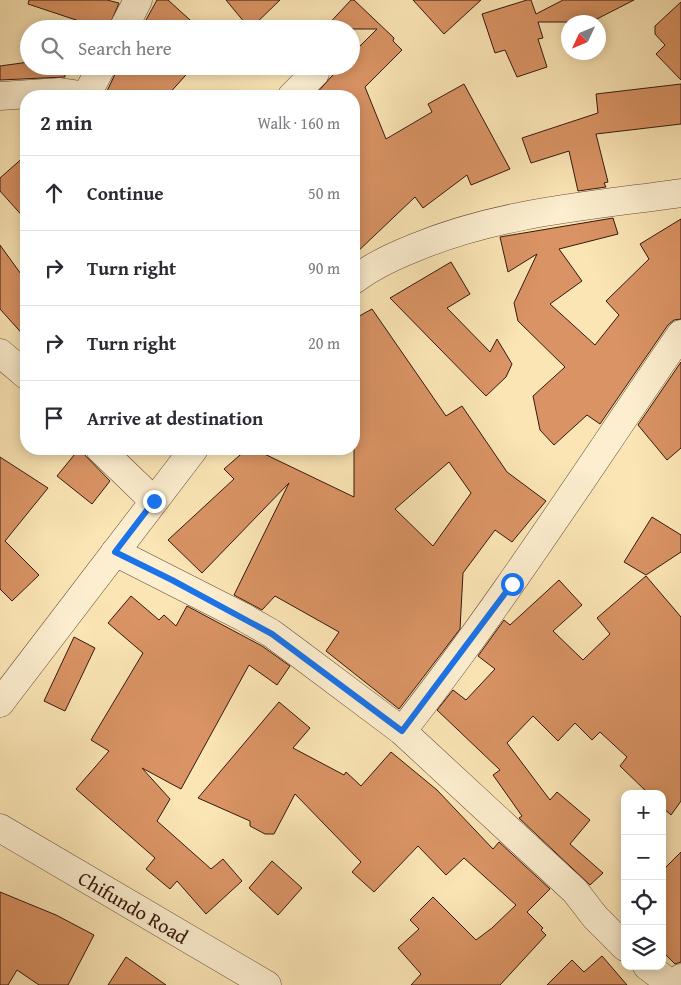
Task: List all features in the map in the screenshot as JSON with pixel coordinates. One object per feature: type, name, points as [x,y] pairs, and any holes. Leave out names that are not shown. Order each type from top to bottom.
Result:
[{"type":"street","points":[[128,20],[138,0]]},
{"type":"street","points":[[89,90],[97,75]]},
{"type":"street","points":[[298,90],[313,75]]},
{"type":"street","points":[[0,96],[20,95]]},
{"type":"street","points":[[360,277],[397,255],[472,226],[510,217],[681,193]]},
{"type":"street","points":[[402,731],[512,584],[553,520],[681,334]]},
{"type":"street","points":[[0,353],[20,370]]},
{"type":"street","points":[[106,455],[154,501]]},
{"type":"street","points":[[0,703],[189,455]]},
{"type":"street","points":[[115,552],[172,580],[272,634],[402,731],[575,891],[595,917],[621,943]]},
{"type":"street","name":"Chifundo Road","points":[[0,828],[267,985]]},
{"type":"street","points":[[652,970],[671,984],[681,978]]},
{"type":"building","points":[[29,0],[107,0],[119,3],[112,20],[76,20],[28,4]]},
{"type":"building","points":[[157,0],[168,0],[190,20],[146,20]]},
{"type":"building","points":[[226,0],[280,0],[259,20],[243,20]]},
{"type":"building","points":[[351,0],[354,0],[394,38],[393,41],[402,50],[365,87],[386,139],[432,112],[428,104],[464,84],[510,169],[471,185],[467,175],[423,208],[415,197],[360,249],[360,90],[319,90],[333,75],[360,75],[360,46],[377,29],[360,29],[360,20],[332,20]]},
{"type":"building","points":[[413,0],[481,0],[444,34]]},
{"type":"building","points":[[527,0],[531,0],[536,14],[563,0],[634,0],[605,15],[561,15],[561,22],[538,22],[543,38],[538,39],[547,67],[517,77],[505,50],[495,53],[482,14]]},
{"type":"building","points":[[681,2],[681,80],[656,54],[665,45],[655,34],[655,26]]},
{"type":"building","points":[[20,63],[20,75],[65,75],[65,77],[0,80],[0,66]]},
{"type":"building","points":[[115,75],[186,75],[172,90],[107,90]]},
{"type":"building","points":[[681,84],[681,124],[596,134],[608,182],[604,183],[606,187],[578,191],[569,151],[531,163],[522,138],[598,113],[596,94]]},
{"type":"building","points":[[20,160],[20,213],[0,191],[0,178]]},
{"type":"building","points":[[613,218],[618,234],[559,249],[582,281],[550,304],[595,345],[619,315],[606,301],[649,259],[640,244],[681,219],[681,319],[674,320],[668,325],[600,424],[587,415],[554,445],[540,430],[533,396],[565,367],[518,321],[514,303],[537,254],[508,272],[500,237]]},
{"type":"building","points":[[0,245],[20,273],[20,331],[0,309]]},
{"type":"building","points":[[451,262],[470,294],[447,308],[490,352],[497,339],[512,364],[506,377],[486,396],[390,298]]},
{"type":"building","points":[[372,309],[446,416],[462,406],[507,472],[546,501],[512,542],[495,530],[463,573],[460,629],[399,709],[326,651],[339,632],[275,596],[262,610],[234,595],[289,483],[202,573],[168,540],[234,479],[224,469],[240,455],[266,455],[354,497],[354,455],[360,455],[360,316]],"holes":[[[449,462],[471,493],[433,546],[395,509]]]},
{"type":"building","points":[[681,362],[681,448],[667,460],[638,425]]},
{"type":"building","points":[[74,455],[85,455],[110,481],[92,504],[57,476]]},
{"type":"building","points":[[0,457],[48,488],[5,541],[39,575],[12,601],[0,589]]},
{"type":"building","points":[[652,517],[681,535],[681,552],[646,575],[624,562]]},
{"type":"building","points":[[646,576],[681,617],[681,801],[671,815],[666,811],[666,790],[645,790],[620,766],[627,757],[600,732],[592,740],[575,723],[558,741],[533,716],[507,743],[550,800],[557,792],[590,820],[570,844],[603,873],[590,885],[519,818],[522,816],[493,775],[500,770],[437,710],[453,690],[466,700],[495,669],[478,656],[504,620],[510,625],[559,580],[582,605],[553,631],[583,660],[610,634],[597,618]]},
{"type":"building","points":[[131,596],[159,620],[164,615],[176,626],[187,606],[262,646],[290,666],[277,685],[249,665],[181,789],[142,768],[170,799],[157,821],[211,869],[223,859],[242,881],[206,914],[177,881],[170,889],[146,869],[155,858],[76,789],[109,751],[91,740],[143,653],[108,623]]},
{"type":"building","points":[[74,637],[95,648],[65,711],[44,701]]},
{"type":"building","points":[[279,702],[310,728],[293,748],[344,775],[346,772],[361,786],[391,752],[437,790],[493,849],[499,842],[550,889],[527,912],[543,928],[541,930],[546,935],[500,985],[411,985],[421,974],[398,948],[419,929],[410,920],[433,897],[476,940],[492,928],[516,905],[464,858],[446,875],[418,846],[374,892],[352,872],[361,862],[295,794],[274,834],[265,834],[250,826],[250,821],[198,798]]},
{"type":"building","points":[[681,852],[681,962],[675,964],[666,955],[666,867]]},
{"type":"building","points":[[272,861],[302,888],[278,915],[249,888]]},
{"type":"building","points":[[0,892],[56,915],[94,935],[68,985],[39,985],[17,970],[8,985],[0,985]]},
{"type":"building","points":[[602,956],[627,985],[547,985],[572,960],[584,972]]},
{"type":"building","points":[[126,957],[166,985],[108,985]]},
{"type":"route","points":[[154,501],[115,552],[243,617],[272,634],[402,731],[512,584]]}]
